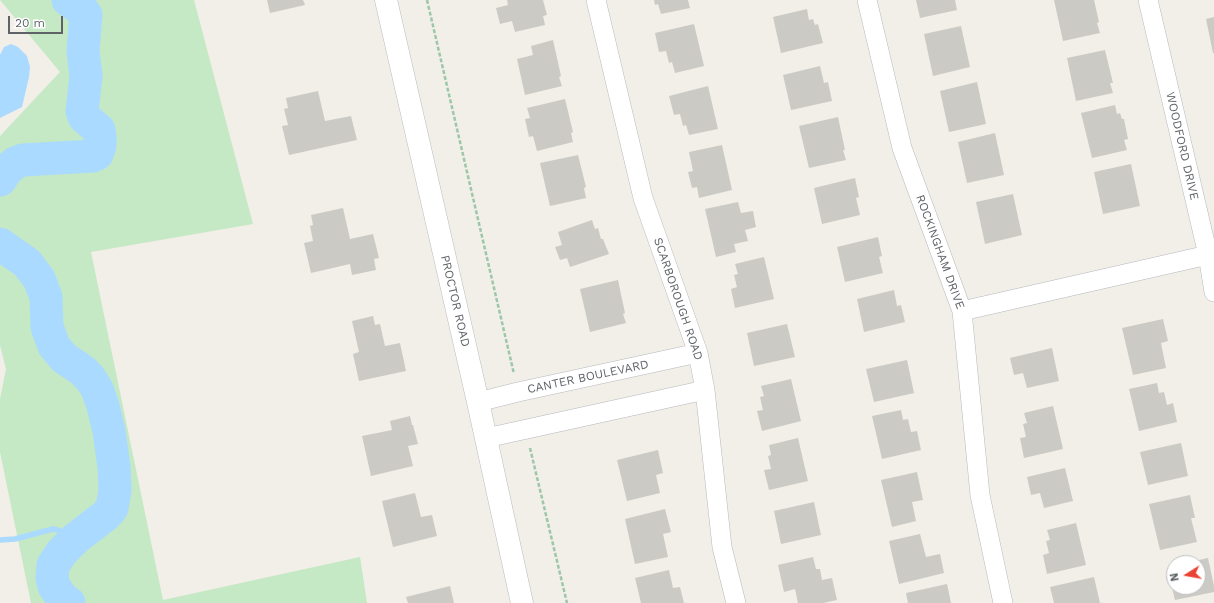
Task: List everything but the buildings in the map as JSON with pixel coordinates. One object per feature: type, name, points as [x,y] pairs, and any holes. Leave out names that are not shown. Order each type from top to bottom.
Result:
[{"type":"street","name":"PROCTOR ROAD","points":[[386,0],[478,402],[522,603]]},
{"type":"street","name":"SCARBOROUGH ROAD","points":[[596,0],[643,198],[698,352],[705,390],[722,547],[736,603]]},
{"type":"street","name":"ROCKINGHAM DRIVE","points":[[867,0],[902,148],[962,311],[980,495],[1003,603]]},
{"type":"street","name":"WOODFORD DRIVE","points":[[1148,0],[1208,255],[1214,292]]},
{"type":"street","points":[[962,311],[1208,255]]},
{"type":"street","name":"CANTER BOULEVARD","points":[[478,402],[698,352]]},
{"type":"street","points":[[486,438],[705,390]]},
{"type":"path","points":[[427,0],[518,392]]},
{"type":"path","points":[[526,429],[567,603]]},
{"type":"green space","points":[[0,0],[194,0],[253,224],[91,252],[163,600],[360,557],[367,603],[31,603],[0,452],[0,399],[6,369],[0,345],[0,136],[60,72]]},
{"type":"water","points":[[11,44],[18,47],[27,56],[30,67],[29,77],[22,107],[0,118],[0,55],[4,47]]},
{"type":"waterway","points":[[0,180],[6,171],[15,163],[23,160],[93,156],[97,154],[100,146],[99,130],[84,117],[82,111],[86,76],[83,51],[86,15],[68,0]]},
{"type":"waterway","points":[[0,244],[27,263],[39,279],[46,297],[47,327],[54,346],[64,358],[82,370],[90,378],[97,389],[109,431],[114,467],[115,490],[112,508],[106,515],[75,539],[62,552],[53,565],[52,578],[54,586],[62,598],[69,603]]},
{"type":"waterway","points":[[0,540],[15,539],[53,529],[75,539]]}]
